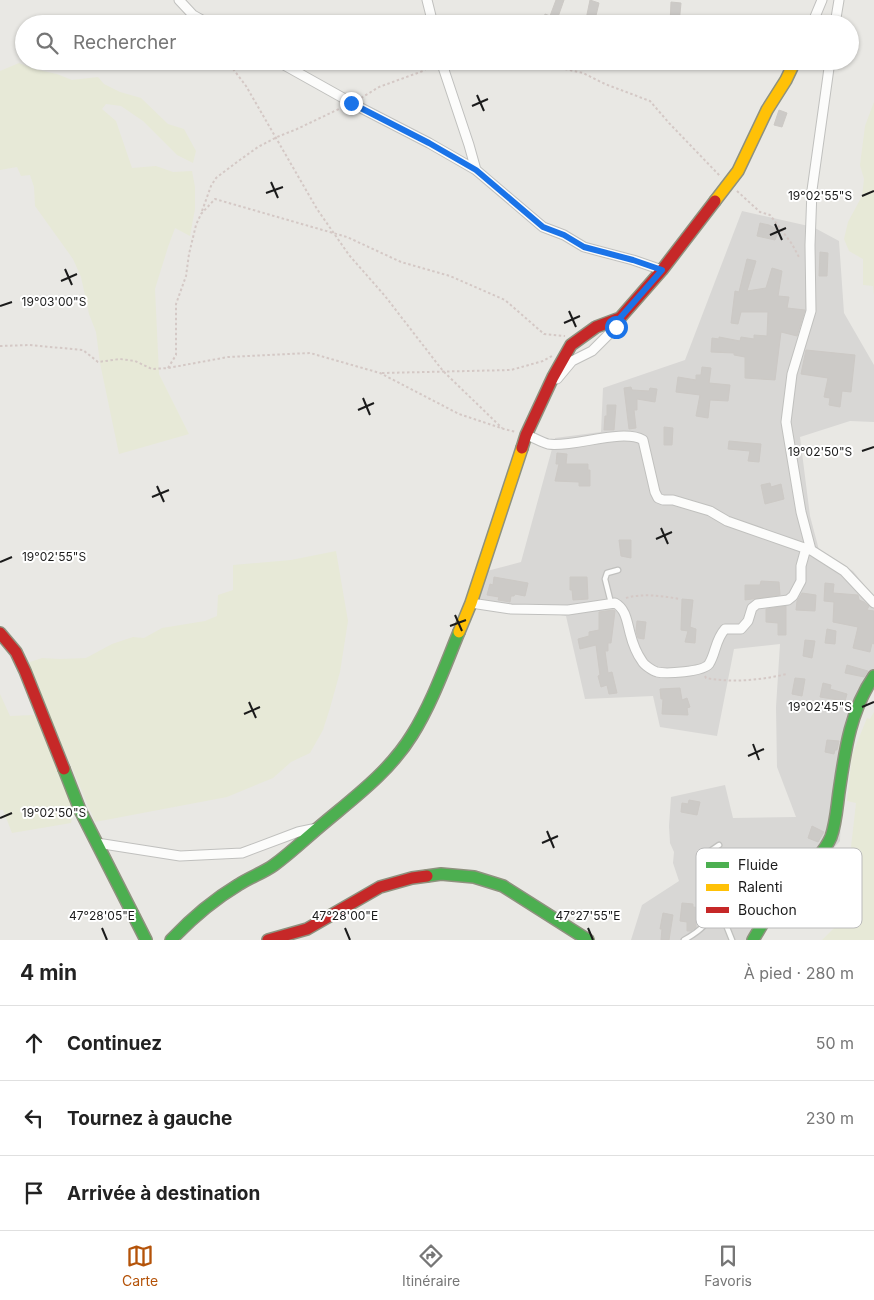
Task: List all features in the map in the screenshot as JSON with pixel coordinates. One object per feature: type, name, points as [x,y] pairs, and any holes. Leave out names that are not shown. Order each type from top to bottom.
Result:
[{"type":"street","points":[[178,0],[193,15]]},
{"type":"street","points":[[427,0],[431,15]]},
{"type":"street","points":[[816,15],[822,0]]},
{"type":"street","points":[[836,15],[839,0]]},
{"type":"street","points":[[293,70],[476,170],[543,227],[564,235],[584,247],[662,270]]},
{"type":"street","points":[[442,70],[476,170]]},
{"type":"street","points":[[543,399],[572,361],[592,351],[616,327],[620,318],[662,270],[729,183],[738,171],[759,126],[790,70]]},
{"type":"street","points":[[471,603],[511,609],[568,610],[613,603],[620,606],[627,619],[630,634],[642,662],[656,672],[702,669],[709,664],[719,636],[725,629],[741,629],[748,621],[752,608],[757,604],[788,600],[793,596],[801,580],[801,566],[808,549],[786,422],[792,374],[811,311],[810,269],[813,181],[829,70]]},
{"type":"street","points":[[171,940],[186,924],[217,899],[239,884],[264,872],[296,849],[318,828],[376,780],[412,735],[440,679],[471,603],[526,435],[570,341],[596,327],[620,318]]},
{"type":"street","points":[[526,435],[548,444],[608,437],[638,438],[642,440],[658,498],[696,506],[710,511],[727,521],[808,549],[844,571],[874,603]]},
{"type":"street","points":[[0,633],[16,652],[26,671],[80,810],[146,940]]},
{"type":"street","points":[[823,848],[832,835],[847,745],[856,709],[863,692],[874,676]]},
{"type":"street","points":[[97,843],[180,856],[242,853],[298,832],[318,828]]},
{"type":"street","points":[[268,940],[307,929],[380,887],[412,878],[441,874],[474,877],[503,886],[588,940]]},
{"type":"street","points":[[753,940],[760,928]]},
{"type":"lane","points":[[613,603],[605,579],[607,573],[618,570]]},
{"type":"lane","points":[[715,848],[719,845]]},
{"type":"lane","points":[[684,940],[702,928]]},
{"type":"lane","points":[[727,928],[732,940]]},
{"type":"path","points":[[234,70],[246,86],[277,137],[317,209],[350,255],[386,296],[443,371],[504,429]]},
{"type":"path","points":[[168,368],[176,355],[176,304],[186,276],[196,225],[216,178],[258,147],[277,137],[297,130],[379,87],[425,70]]},
{"type":"path","points":[[569,70],[583,73],[605,84],[650,101],[706,162],[760,212],[770,215],[792,244],[799,257],[810,269]]},
{"type":"path","points":[[201,214],[215,199],[347,237],[401,262],[450,276],[505,300],[544,334],[570,341]]},
{"type":"path","points":[[380,373],[511,370],[543,362],[570,341]]},
{"type":"path","points":[[0,346],[29,345],[83,350],[98,362],[120,359],[135,361],[152,369],[168,368],[228,357],[310,353],[380,373],[459,414],[526,435]]},
{"type":"path","points":[[613,603],[641,595],[680,599]]},
{"type":"path","points":[[702,669],[706,678],[715,680],[765,679],[787,674]]},
{"type":"shaded area","points":[[742,211],[813,227],[839,241],[844,313],[874,365],[874,422],[850,421],[800,437],[810,516],[819,550],[853,571],[874,597],[874,673],[844,744],[840,841],[834,848],[696,848],[696,928],[767,928],[759,940],[631,940],[642,905],[679,881],[673,863],[674,852],[670,843],[671,797],[725,785],[733,818],[796,817],[777,767],[776,707],[780,644],[734,649],[717,736],[660,727],[653,696],[585,699],[566,616],[477,600],[483,572],[521,562],[555,438],[601,432],[603,388],[685,360]]},
{"type":"green space","points":[[15,65],[15,70],[39,70],[72,80],[98,77],[104,84],[120,92],[141,98],[168,124],[184,129],[196,151],[193,163],[177,155],[143,121],[121,106],[106,104],[102,109],[116,121],[132,168],[156,166],[173,172],[192,171],[195,187],[195,209],[190,236],[175,228],[155,289],[159,374],[189,434],[119,454],[100,363],[96,332],[89,314],[81,277],[73,259],[35,206],[34,187],[30,175],[21,176],[17,167],[0,170],[0,71]]},
{"type":"green space","points":[[874,102],[874,295],[873,286],[863,285],[863,259],[849,251],[844,239],[848,222],[862,196],[864,179],[860,165],[865,126]]},
{"type":"green space","points":[[336,551],[348,621],[340,672],[330,708],[323,730],[310,753],[291,762],[273,778],[227,797],[95,822],[27,663],[42,658],[86,658],[112,644],[133,637],[144,638],[162,628],[205,621],[217,616],[218,595],[233,590],[233,565],[291,560]]},
{"type":"green space","points":[[0,694],[10,716],[34,715],[49,741],[69,794],[73,814],[71,823],[12,833],[3,810],[0,810]]},
{"type":"green space","points":[[874,712],[874,940],[822,940],[834,928],[862,928],[862,848],[851,848],[856,803],[847,801],[852,755],[867,718],[870,719]]},
{"type":"building","points":[[556,0],[564,0],[559,15],[550,15]]},
{"type":"building","points":[[590,0],[599,3],[596,15],[587,15]]},
{"type":"building","points":[[671,2],[681,3],[680,15],[670,15]]},
{"type":"building","points":[[779,110],[787,113],[782,127],[774,125]]},
{"type":"building","points":[[760,223],[779,230],[775,240],[757,236]]},
{"type":"building","points":[[820,252],[828,253],[827,276],[819,276]]},
{"type":"building","points":[[747,259],[756,261],[747,291],[766,288],[772,268],[782,271],[778,296],[789,297],[787,308],[805,310],[797,336],[781,332],[775,380],[745,378],[745,357],[734,355],[734,353],[711,352],[712,338],[719,339],[719,337],[740,341],[741,337],[754,339],[754,335],[767,336],[768,312],[741,312],[738,324],[731,323],[735,291],[739,292]]},
{"type":"building","points":[[806,350],[855,355],[851,392],[842,391],[840,407],[829,405],[830,398],[824,397],[828,378],[801,374]]},
{"type":"building","points":[[702,367],[711,368],[709,383],[730,385],[728,401],[710,400],[708,418],[696,416],[700,395],[676,392],[678,377],[696,380],[696,375],[701,375]]},
{"type":"building","points":[[631,387],[632,390],[649,391],[650,388],[657,389],[655,402],[637,399],[637,410],[634,410],[636,428],[629,429],[624,388]]},
{"type":"building","points":[[607,405],[616,405],[614,430],[604,430]]},
{"type":"building","points":[[664,427],[673,428],[672,445],[664,445]]},
{"type":"building","points":[[729,441],[761,444],[759,462],[748,461],[750,451],[728,449]]},
{"type":"building","points":[[557,453],[567,454],[566,464],[588,464],[590,486],[579,486],[579,482],[555,481],[559,464],[556,464]]},
{"type":"building","points":[[770,483],[771,487],[781,484],[784,499],[765,504],[761,485]]},
{"type":"building","points":[[619,540],[631,540],[631,558],[621,556]]},
{"type":"building","points":[[494,577],[528,583],[525,596],[515,594],[511,596],[510,602],[498,600],[499,597],[487,595],[490,584],[493,585]]},
{"type":"building","points":[[570,577],[587,577],[588,599],[573,600],[572,590],[570,590]]},
{"type":"building","points":[[761,581],[779,582],[780,595],[745,600],[745,585],[760,585]]},
{"type":"building","points":[[825,583],[834,584],[833,593],[858,595],[859,600],[869,606],[867,610],[874,611],[874,644],[872,643],[870,652],[853,648],[858,627],[833,622],[834,602],[824,601]]},
{"type":"building","points":[[802,593],[816,595],[815,611],[796,610],[797,601]]},
{"type":"building","points":[[682,599],[693,600],[690,627],[696,629],[695,643],[685,642],[688,631],[681,630]]},
{"type":"building","points":[[786,606],[786,635],[778,635],[778,623],[766,622],[766,609]]},
{"type":"building","points":[[615,611],[611,643],[608,643],[608,651],[605,651],[608,673],[612,672],[617,693],[609,694],[607,685],[601,687],[598,676],[600,675],[596,645],[580,649],[578,639],[589,636],[589,632],[599,630],[599,612]]},
{"type":"building","points":[[637,621],[646,622],[644,639],[638,638],[636,631]]},
{"type":"building","points":[[827,629],[836,631],[835,644],[825,643]]},
{"type":"building","points":[[805,640],[815,641],[812,658],[803,656]]},
{"type":"building","points":[[847,665],[868,671],[864,677],[845,673]]},
{"type":"building","points":[[795,678],[805,679],[802,696],[792,694]]},
{"type":"building","points":[[823,683],[831,685],[830,689],[847,694],[845,701],[820,697]]},
{"type":"building","points":[[680,688],[682,700],[687,698],[690,707],[687,708],[688,715],[662,714],[663,699],[661,699],[660,689]]},
{"type":"building","points":[[827,740],[839,741],[834,754],[825,752]]},
{"type":"building","points":[[689,800],[700,802],[697,815],[681,812],[682,803],[688,804]]},
{"type":"building","points":[[812,826],[824,832],[818,842],[808,838]]},
{"type":"building","points":[[682,903],[693,904],[693,907],[696,907],[696,927],[691,931],[687,931],[687,922],[680,921]]},
{"type":"building","points":[[663,913],[673,915],[669,940],[661,940],[662,929],[660,929]]},
{"type":"traffic: fast","points":[[171,940],[211,903],[281,860],[383,772],[403,748],[419,723],[438,684],[459,632]]},
{"type":"traffic: fast","points":[[825,848],[831,837],[835,820],[844,762],[854,717],[859,703],[874,676]]},
{"type":"traffic: fast","points":[[64,769],[80,810],[146,940]]},
{"type":"traffic: fast","points":[[427,876],[441,874],[474,877],[503,886],[588,940]]},
{"type":"traffic: fast","points":[[753,940],[760,928]]},
{"type":"traffic: slow","points":[[715,201],[738,171],[767,110],[791,70]]},
{"type":"traffic: slow","points":[[459,632],[471,603],[522,448]]},
{"type":"traffic: jam","points":[[522,448],[526,435],[553,377],[571,345],[596,327],[620,318],[662,270],[715,201]]},
{"type":"traffic: jam","points":[[0,633],[16,652],[25,671],[64,769]]},
{"type":"traffic: jam","points":[[268,940],[307,929],[380,887],[427,876]]},
{"type":"route","points":[[351,103],[429,143],[476,170],[543,227],[564,235],[584,247],[662,270],[620,318],[616,327]]}]
